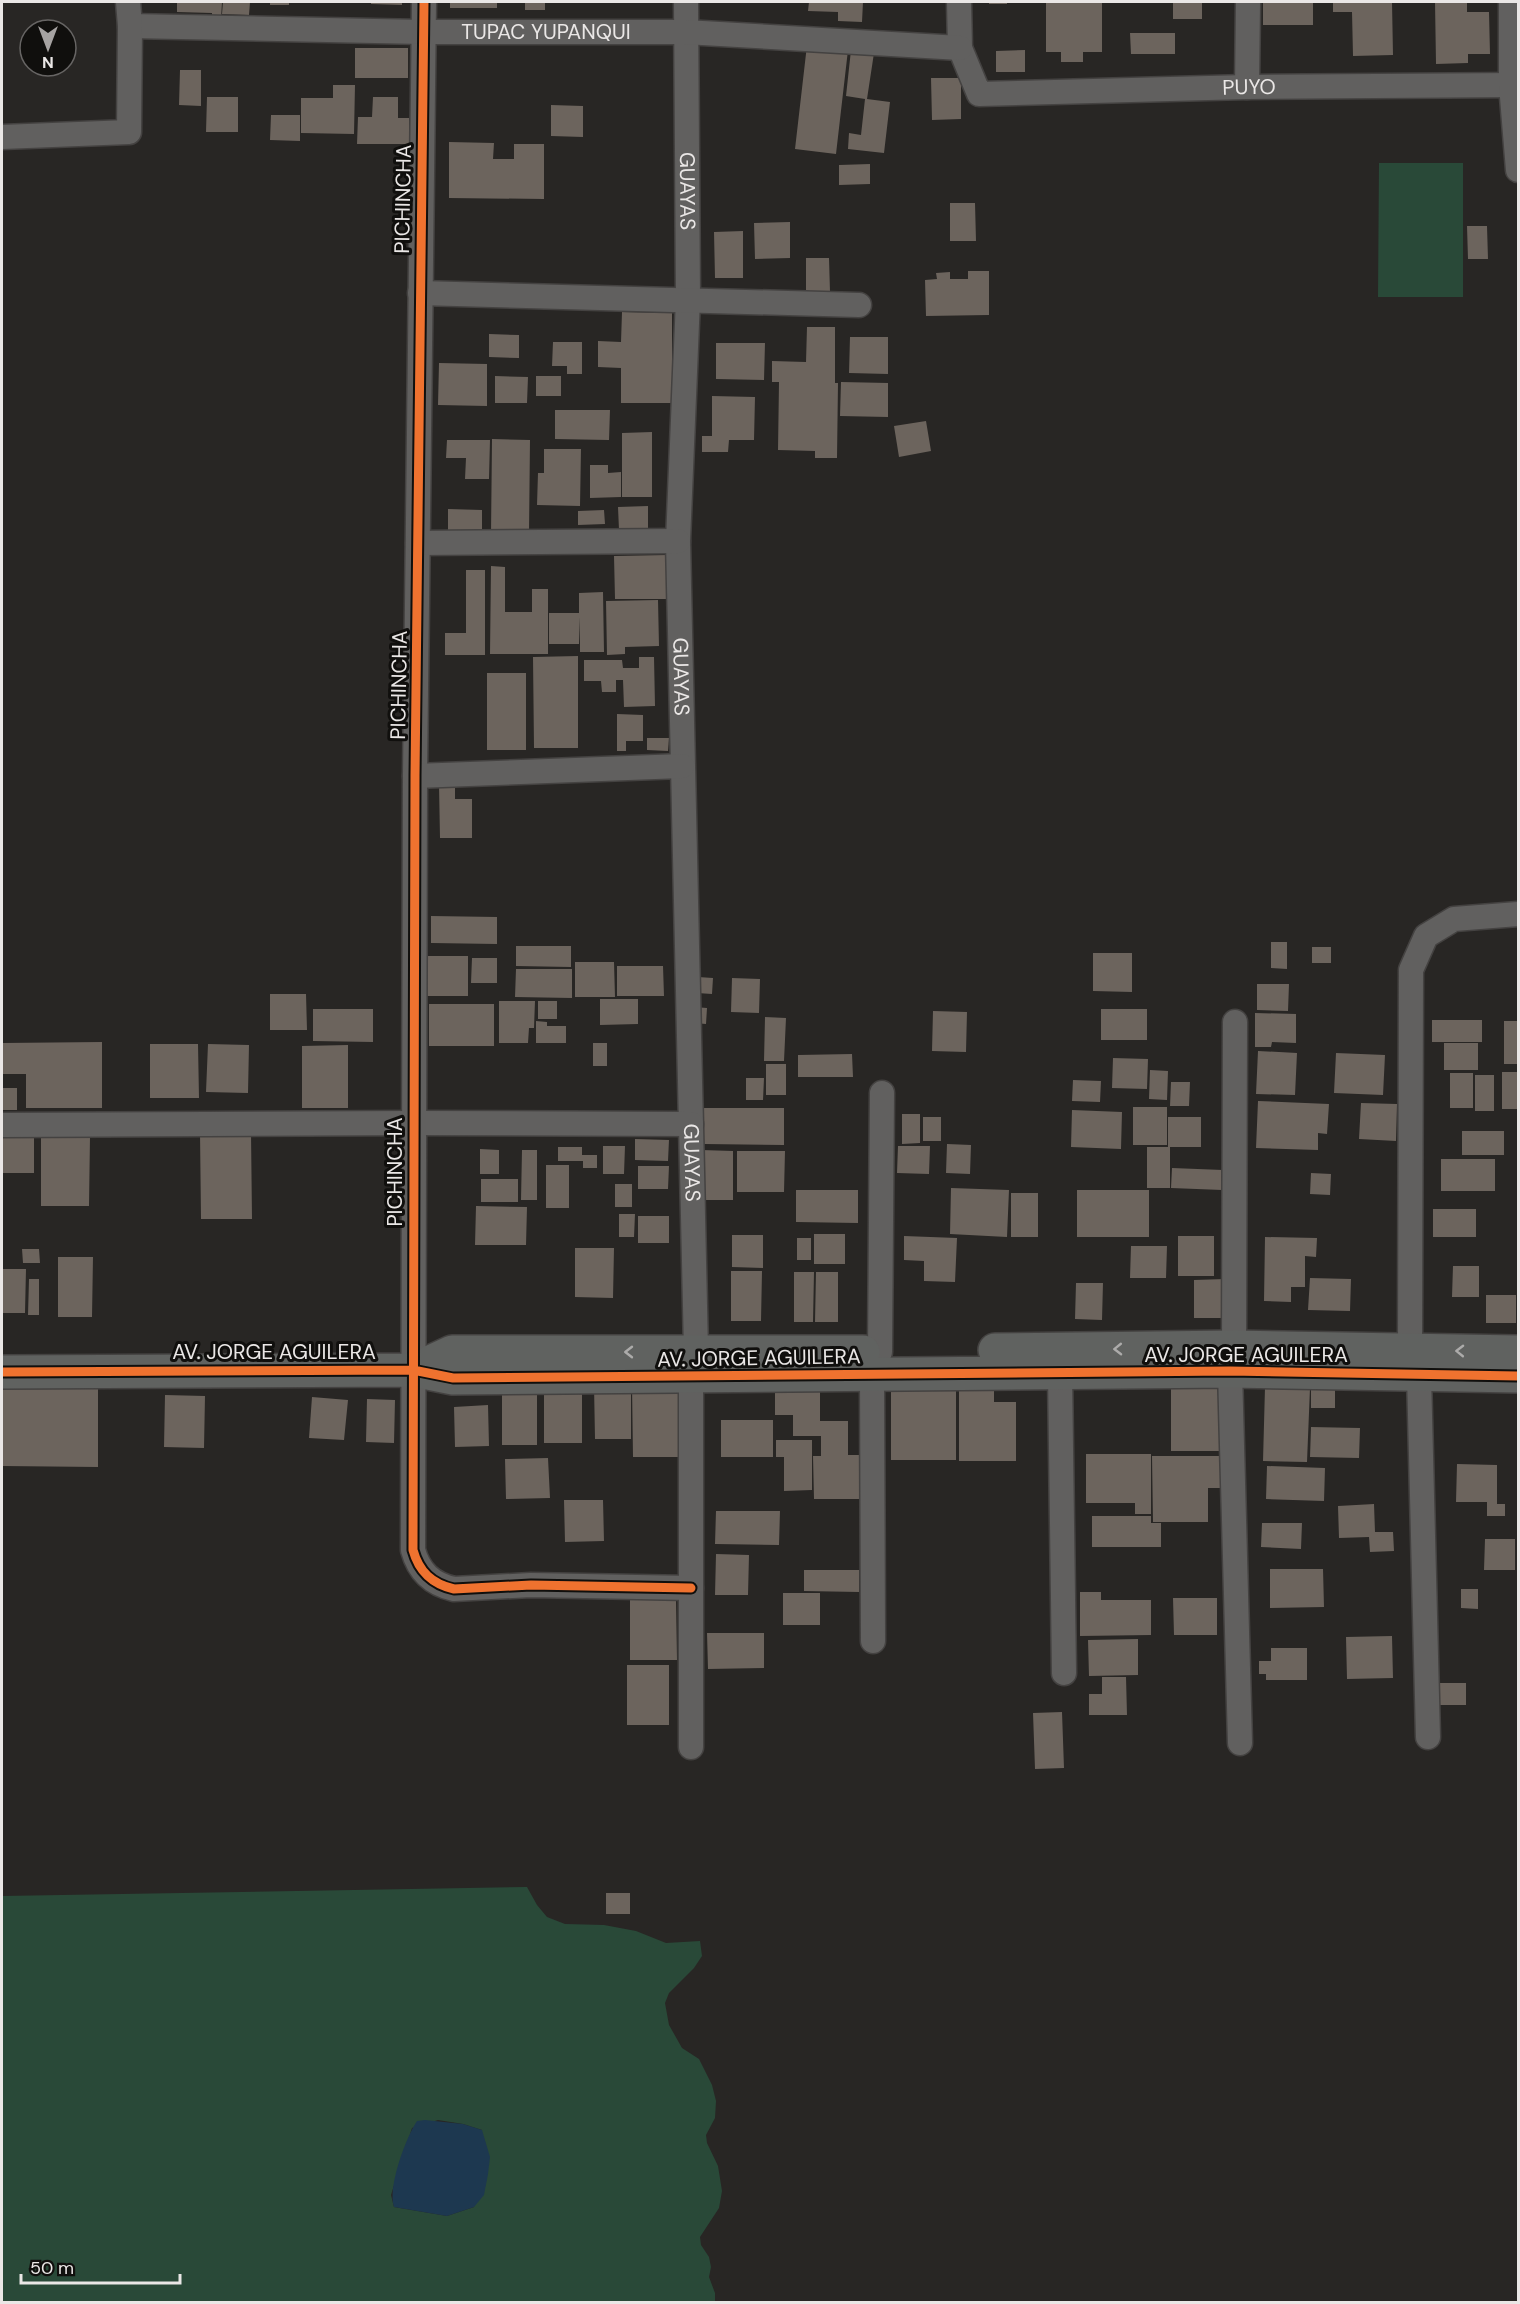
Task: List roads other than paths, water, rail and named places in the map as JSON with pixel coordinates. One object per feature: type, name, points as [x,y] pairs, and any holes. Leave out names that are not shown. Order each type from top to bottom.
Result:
[{"type":"street","points":[[2,137],[129,132],[130,26],[128,2]]},
{"type":"street","name":"PICHINCHA","points":[[424,2],[413,1122],[413,1550],[420,1568],[434,1582],[443,1587],[465,1590],[531,1585],[692,1588]]},
{"type":"street","name":"GUAYAS","points":[[686,2],[688,299],[678,541],[692,1124],[691,1747]]},
{"type":"street","points":[[959,2],[960,48]]},
{"type":"street","points":[[1247,87],[1248,2]]},
{"type":"street","points":[[1511,2],[1518,170]]},
{"type":"street","name":"TUPAC YUPANQUI","points":[[130,26],[423,32],[685,32],[960,48]]},
{"type":"street","name":"PUYO","points":[[960,48],[980,94],[1247,87],[1515,85]]},
{"type":"street","points":[[420,294],[859,305]]},
{"type":"street","points":[[418,543],[678,541]]},
{"type":"street","points":[[416,776],[682,766]]},
{"type":"street","points":[[1428,1737],[1414,1362],[1411,970],[1426,936],[1454,919],[1518,914]]},
{"type":"street","points":[[1235,1022],[1232,1359],[1240,1743]]},
{"type":"street","points":[[873,1641],[882,1093]]},
{"type":"street","points":[[2,1125],[413,1122],[692,1124]]},
{"type":"street","name":"AV. JORGE AGUILERA","points":[[2,1372],[413,1370],[452,1352],[693,1364],[1232,1359],[1414,1362],[1518,1352]]},
{"type":"street","name":"AV. JORGE AGUILERA","points":[[876,1363],[1060,1373],[1232,1359]]},
{"type":"street","name":"AV. JORGE AGUILERA","points":[[1414,1362],[1518,1376]]},
{"type":"street","points":[[1060,1373],[1064,1673]]},
{"type":"water","points":[[417,2121],[463,2124],[482,2130],[490,2157],[484,2195],[474,2207],[447,2216],[394,2207],[393,2188],[403,2150]]}]
